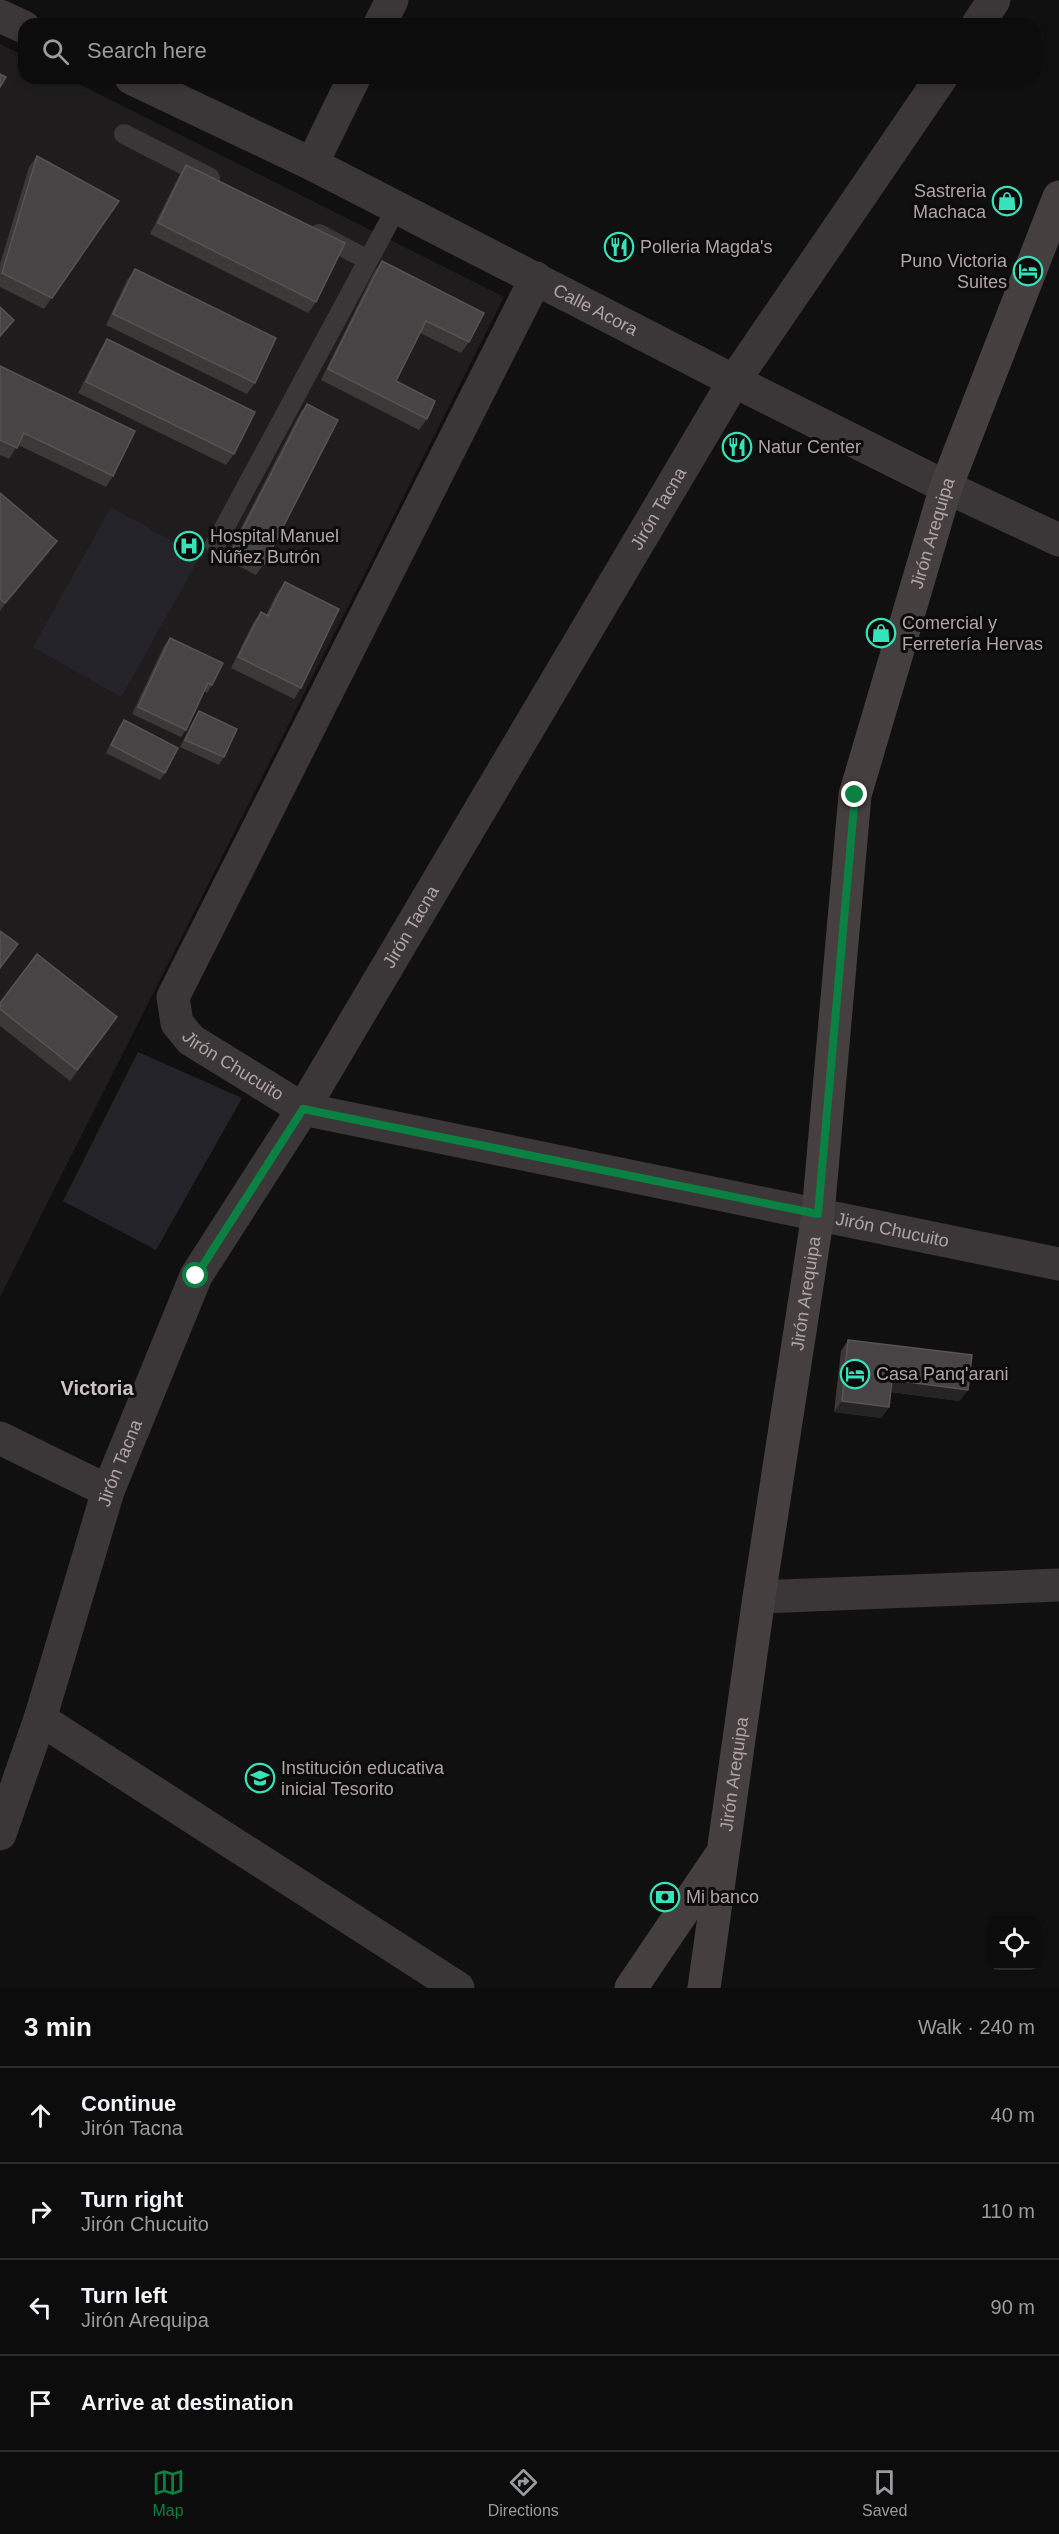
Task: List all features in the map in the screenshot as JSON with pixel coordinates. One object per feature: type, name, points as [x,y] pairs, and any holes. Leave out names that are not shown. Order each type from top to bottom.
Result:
[{"type":"street","points":[[383,18],[392,0]]},
{"type":"street","points":[[982,18],[994,0]]},
{"type":"street","points":[[0,16],[18,24]]},
{"type":"street","name":"Calle Acora","points":[[144,84],[312,164],[734,381],[946,487],[1059,540]]},
{"type":"street","points":[[312,164],[351,84]]},
{"type":"street","name":"Jirón Tacna","points":[[0,1834],[40,1719],[108,1491],[196,1276],[303,1109],[734,381],[937,84]]},
{"type":"street","name":"Jirón Arequipa","points":[[704,1988],[759,1597],[818,1214],[855,795],[946,487],[1059,197]]},
{"type":"street","name":"Jirón Chucuito","points":[[536,278],[173,998],[177,1023],[191,1040],[303,1109],[1059,1264]]},
{"type":"street","points":[[0,1438],[108,1491]]},
{"type":"street","points":[[759,1597],[1059,1585]]},
{"type":"street","points":[[40,1719],[458,1988]]},
{"type":"street","points":[[631,1988],[723,1852]]},
{"type":"lane","points":[[124,134],[230,189]]},
{"type":"lane","points":[[215,546],[396,207]]},
{"type":"lane","points":[[304,227],[368,260]]},
{"type":"shaded area","name":"Hospital Manuel Núñez Butrón","points":[[0,44],[18,53],[18,84],[79,84],[504,297],[0,1297]]},
{"type":"shaded area","points":[[111,507],[200,557],[121,697],[33,647]]},
{"type":"shaded area","points":[[138,1052],[242,1098],[156,1250],[63,1201]]},
{"type":"building","points":[[0,74],[6,77],[0,87]]},
{"type":"building","points":[[37,156],[119,201],[52,298],[2,273]]},
{"type":"building","points":[[186,165],[345,243],[316,302],[158,223]]},
{"type":"building","points":[[382,261],[484,313],[469,342],[426,321],[396,381],[435,401],[427,419],[328,369]]},
{"type":"building","points":[[135,269],[276,338],[255,383],[113,314]]},
{"type":"building","points":[[0,307],[14,320],[0,336]]},
{"type":"building","points":[[107,339],[255,412],[234,454],[86,382]]},
{"type":"building","points":[[0,366],[135,431],[113,476],[24,433],[17,448],[0,440]]},
{"type":"building","points":[[307,404],[338,420],[264,564],[233,548]]},
{"type":"building","points":[[0,493],[57,541],[5,603],[0,599]]},
{"type":"building","points":[[285,582],[339,609],[301,688],[238,657],[261,612],[268,616]]},
{"type":"building","points":[[170,638],[223,663],[212,685],[208,683],[186,730],[138,707]]},
{"type":"building","points":[[199,711],[237,729],[224,757],[185,740]]},
{"type":"building","points":[[124,720],[178,748],[165,773],[111,745]]},
{"type":"building","points":[[0,931],[18,944],[0,968]]},
{"type":"building","points":[[37,954],[117,1017],[77,1070],[0,1009],[0,1003]]},
{"type":"building","points":[[848,1340],[972,1355],[968,1390],[892,1380],[889,1407],[842,1401]]},
{"type":"place","name":"Sastreria Machaca","points":[[1007,201]]},
{"type":"place","name":"Polleria Magda's","points":[[619,247]]},
{"type":"place","name":"Puno Victoria Suites","points":[[1028,271]]},
{"type":"place","name":"Natur Center","points":[[737,447]]},
{"type":"place","name":"Hospital Manuel Núñez Butrón","points":[[189,546]]},
{"type":"place","name":"Comercial y Ferretería Hervas","points":[[881,633]]},
{"type":"place","name":"Casa Panq'arani","points":[[855,1374]]},
{"type":"place","name":"Institución educativa inicial Tesorito","points":[[260,1778]]},
{"type":"place","name":"Mi banco","points":[[665,1897]]},
{"type":"district","name":"Victoria","points":[[97,1388]]},
{"type":"route","points":[[196,1276],[303,1109],[818,1214],[855,795]]}]
